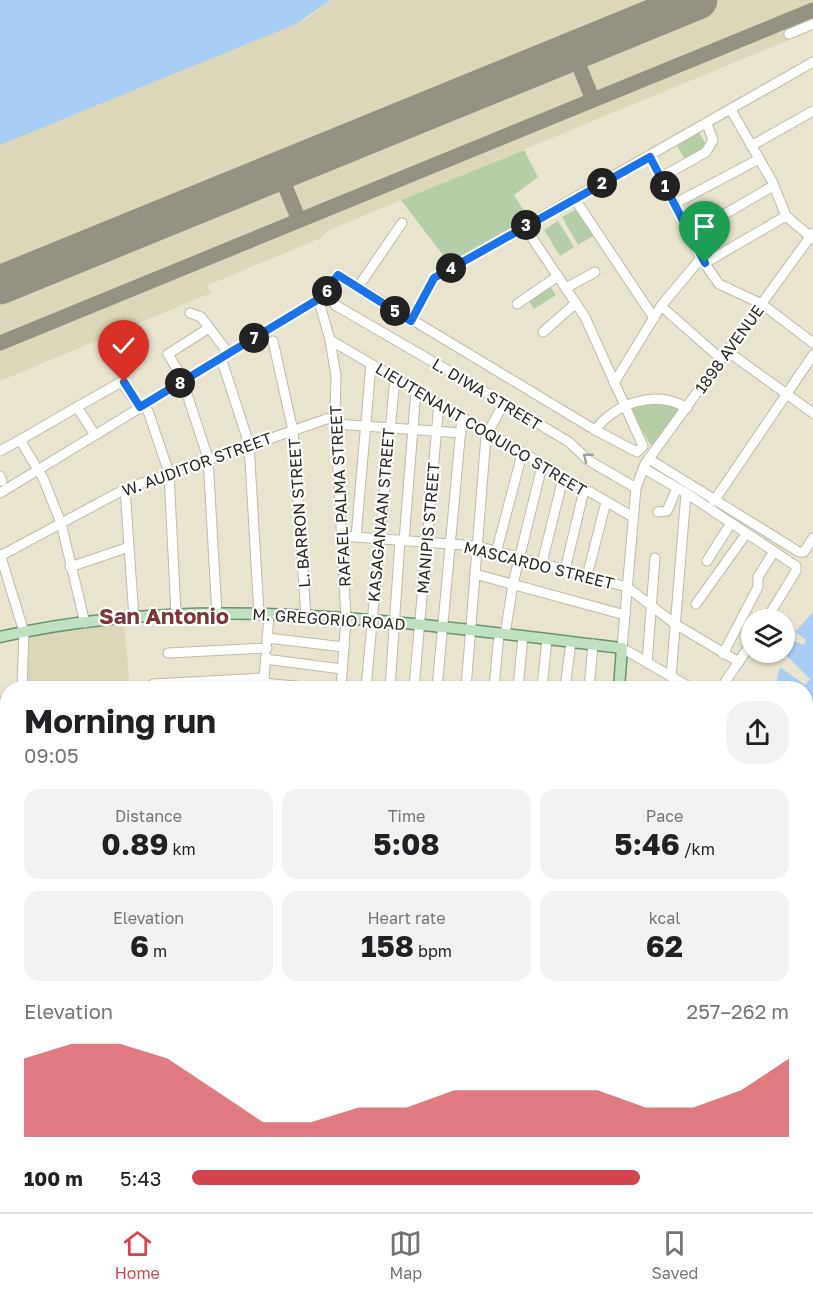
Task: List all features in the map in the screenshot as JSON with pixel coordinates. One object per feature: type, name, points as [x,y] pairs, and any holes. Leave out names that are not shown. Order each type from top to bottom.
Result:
[{"type":"main road","name":"M. GREGORIO ROAD","points":[[0,637],[85,623],[134,618],[264,614],[371,620],[622,648]]},
{"type":"main road","points":[[620,681],[622,648]]},
{"type":"street","points":[[789,34],[813,24]]},
{"type":"street","points":[[411,321],[434,278],[650,157],[813,62]]},
{"type":"street","points":[[730,110],[759,159],[786,216],[812,236]]},
{"type":"street","points":[[751,146],[813,111]]},
{"type":"street","points":[[660,178],[706,152],[713,140],[707,124]]},
{"type":"street","points":[[650,157],[703,261],[719,284],[762,304],[813,343]]},
{"type":"street","points":[[674,204],[759,159]]},
{"type":"street","points":[[689,235],[773,186]]},
{"type":"street","points":[[574,198],[654,318]]},
{"type":"street","points":[[614,382],[661,306],[703,261],[786,216]]},
{"type":"street","points":[[358,287],[402,223]]},
{"type":"street","points":[[0,493],[95,435],[144,409],[317,300],[338,275],[595,430],[637,452],[643,446],[585,317],[524,226]]},
{"type":"street","name":"1898 AVENUE","points":[[622,648],[636,488],[646,464],[812,236]]},
{"type":"street","points":[[566,288],[595,272]]},
{"type":"street","points":[[517,304],[558,276]]},
{"type":"street","points":[[543,332],[576,303]]},
{"type":"street","name":"RAFAEL PALMA STREET","points":[[320,305],[335,368],[346,618],[341,681]]},
{"type":"street","name":"L. DIWA STREET","points":[[335,305],[504,403],[568,442],[592,462],[636,488]]},
{"type":"street","points":[[661,306],[724,355],[813,413]]},
{"type":"street","points":[[190,314],[198,315],[229,354]]},
{"type":"street","points":[[209,328],[168,354],[184,384],[208,458],[217,614]]},
{"type":"street","name":"LIEUTENANT COQUICO STREET","points":[[330,340],[542,466],[633,517]]},
{"type":"street","name":"L. BARRON STREET","points":[[273,341],[293,431],[306,616]]},
{"type":"street","points":[[714,501],[813,355]]},
{"type":"street","points":[[223,363],[249,444],[267,643],[263,681]]},
{"type":"street","points":[[356,537],[371,364]]},
{"type":"street","name":"KASAGANAAN STREET","points":[[367,681],[378,539],[395,378]]},
{"type":"street","points":[[0,451],[121,382],[144,409],[169,473],[176,615]]},
{"type":"street","points":[[391,681],[416,390]]},
{"type":"street","points":[[595,430],[603,420],[624,407],[651,399],[664,399],[687,408]]},
{"type":"street","name":"MANIPIS STREET","points":[[415,681],[439,403]]},
{"type":"street","points":[[467,681],[488,432],[504,403]]},
{"type":"street","points":[[76,407],[95,435]]},
{"type":"street","points":[[438,681],[462,417]]},
{"type":"street","points":[[336,420],[365,426],[461,433]]},
{"type":"street","name":"W. AUDITOR STREET","points":[[0,555],[125,489],[249,444],[336,420]]},
{"type":"street","points":[[20,440],[61,523],[85,623]]},
{"type":"street","points":[[496,553],[522,454]]},
{"type":"street","points":[[646,464],[714,501],[799,552],[804,552],[813,538]]},
{"type":"street","points":[[646,464],[797,568],[773,609]]},
{"type":"street","points":[[495,681],[502,634],[542,466]]},
{"type":"street","points":[[542,563],[563,478]]},
{"type":"street","points":[[125,489],[134,618]]},
{"type":"street","points":[[565,570],[584,490]]},
{"type":"street","points":[[658,512],[668,511],[682,490]]},
{"type":"street","points":[[671,677],[682,490]]},
{"type":"street","points":[[587,576],[606,502]]},
{"type":"street","points":[[707,561],[731,523]]},
{"type":"street","points":[[696,604],[746,534]]},
{"type":"street","name":"MASCARDO STREET","points":[[342,536],[477,546],[627,587]]},
{"type":"street","points":[[70,567],[129,547]]},
{"type":"street","points":[[723,654],[758,587],[758,578],[773,553]]},
{"type":"street","points":[[0,555],[24,632],[22,681]]},
{"type":"street","points":[[647,663],[655,558]]},
{"type":"street","points":[[475,574],[625,615]]},
{"type":"street","points":[[627,587],[675,624],[740,662],[726,681]]},
{"type":"street","points":[[519,681],[522,636]]},
{"type":"street","points":[[543,681],[547,639]]},
{"type":"street","points":[[566,681],[571,642]]},
{"type":"street","points":[[168,653],[267,643],[344,647]]},
{"type":"street","points":[[590,681],[593,644]]},
{"type":"street","points":[[622,648],[678,681]]},
{"type":"street","points":[[266,659],[342,669]]},
{"type":"shaded area","points":[[331,0],[813,0],[813,30],[329,230],[321,238],[208,285],[211,293],[0,381],[0,145],[306,19]]},
{"type":"shaded area","points":[[124,623],[129,681],[23,681],[25,635]]},
{"type":"green space","points":[[699,133],[707,146],[685,159],[677,146]]},
{"type":"green space","points":[[524,150],[538,177],[514,195],[529,219],[449,263],[401,200]]},
{"type":"green space","points":[[577,209],[593,236],[578,245],[562,217]]},
{"type":"green space","points":[[558,221],[574,247],[560,256],[544,230]]},
{"type":"green space","points":[[549,284],[556,295],[534,309],[527,299]]},
{"type":"green space","points":[[659,402],[676,406],[678,411],[654,445],[650,444],[630,410],[646,403]]},
{"type":"water","points":[[0,0],[331,0],[296,24],[0,145]]},
{"type":"water","points":[[813,612],[813,681],[808,681],[810,679],[794,663],[795,642],[804,645],[806,640],[795,632]]},
{"type":"water","points":[[780,667],[799,681],[777,681]]},
{"type":"taxiway","points":[[0,343],[813,10]]},
{"type":"taxiway","points":[[573,51],[593,100]]},
{"type":"taxiway","points":[[279,172],[299,220]]},
{"type":"runway","points":[[0,285],[698,0]]},
{"type":"district","name":"San Antonio","points":[[164,615]]},
{"type":"route","points":[[124,382],[140,407],[317,300],[338,275],[411,321],[434,278],[650,157],[705,263]]}]
